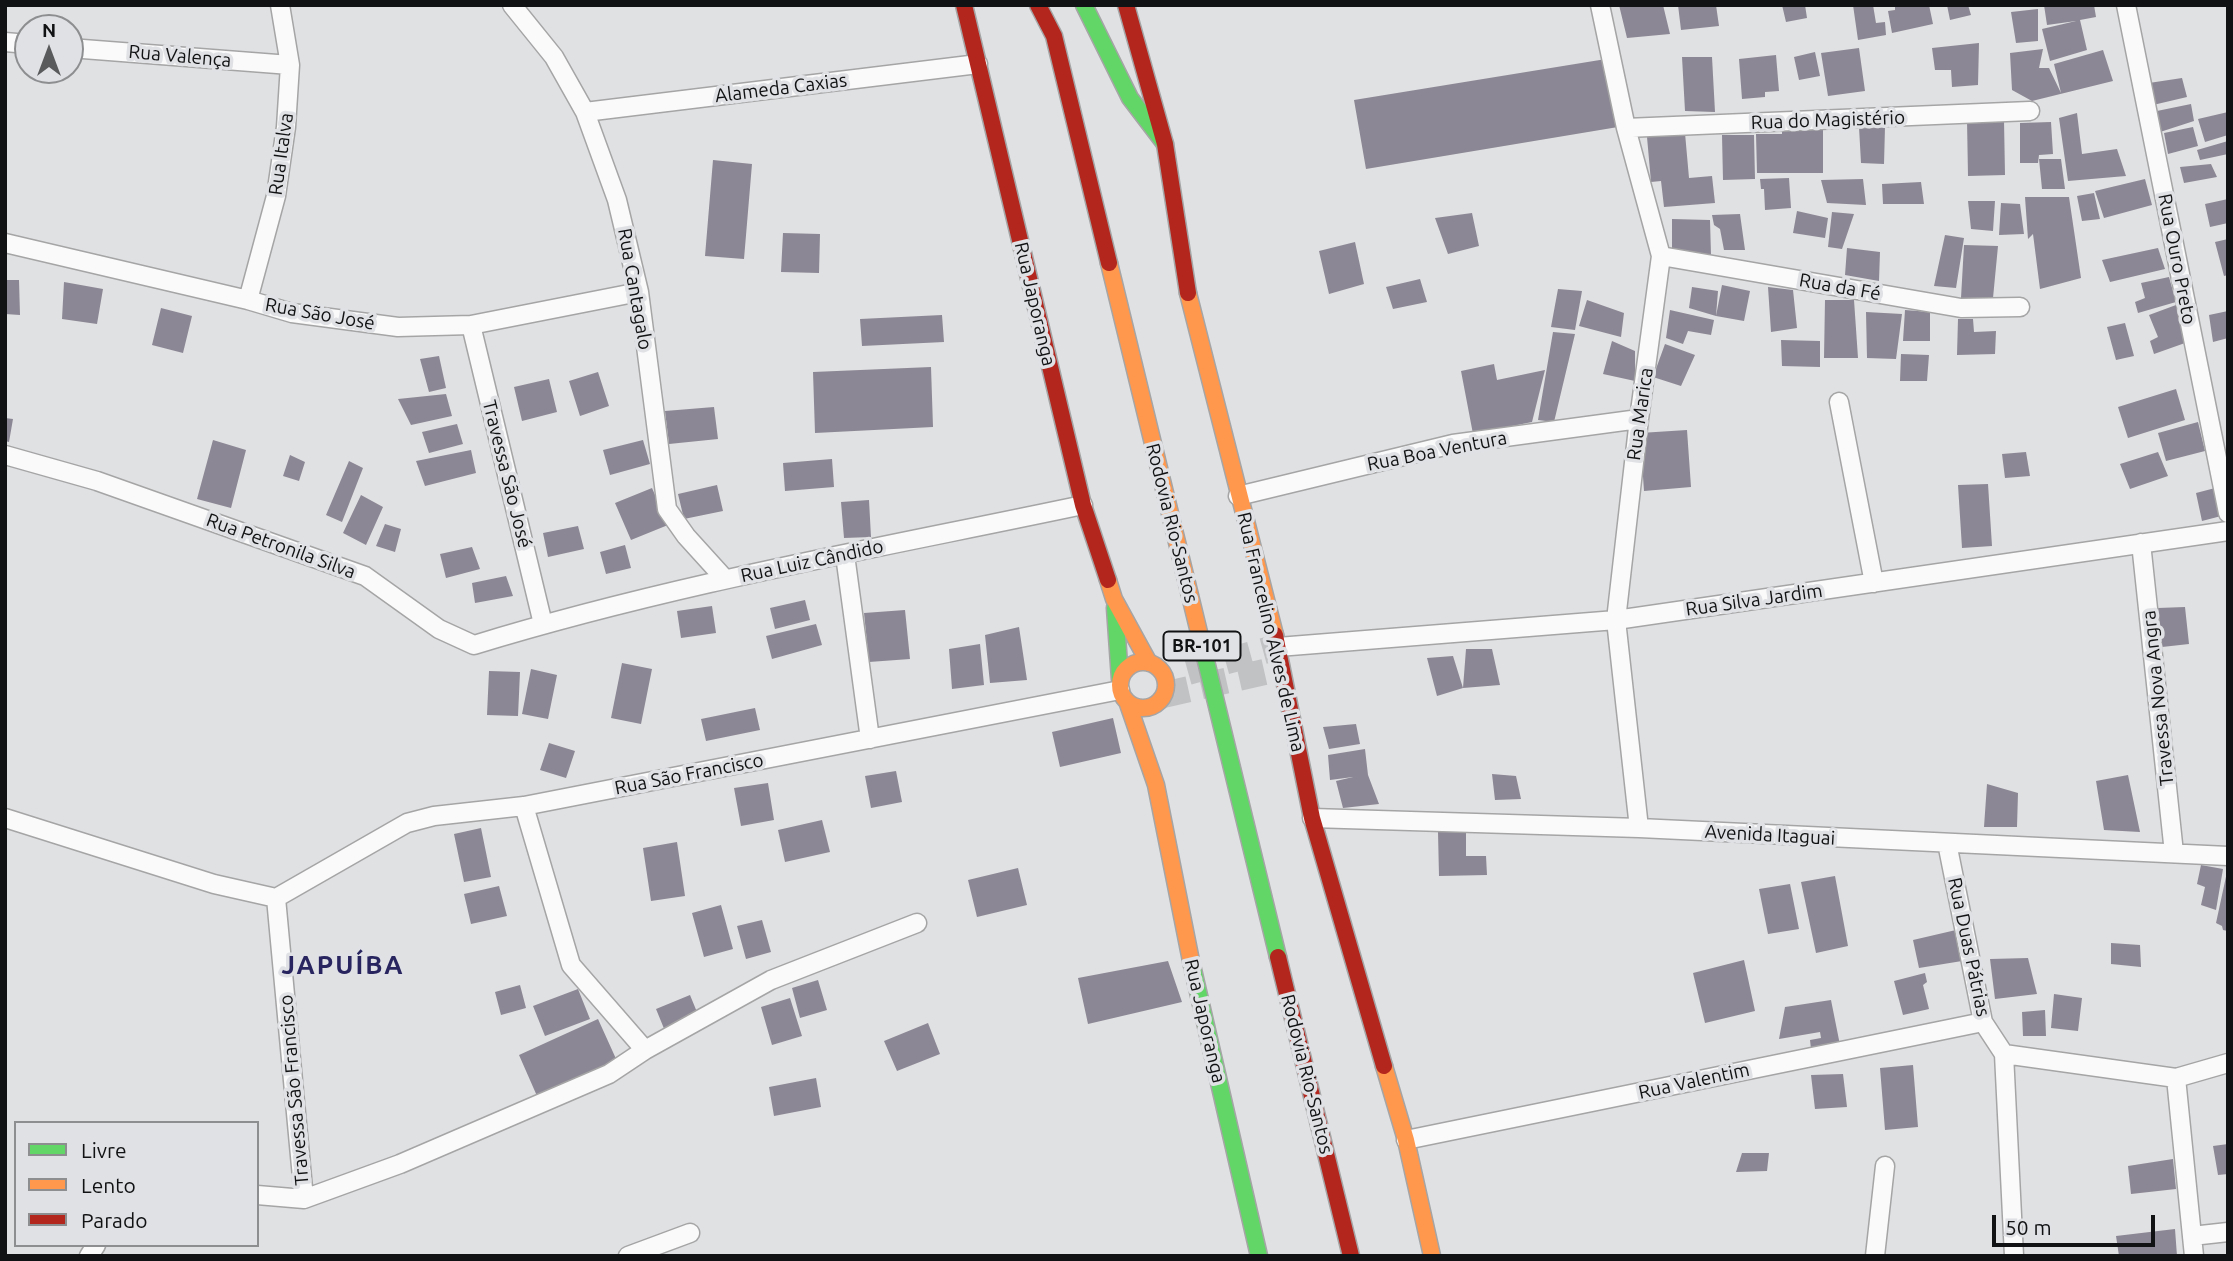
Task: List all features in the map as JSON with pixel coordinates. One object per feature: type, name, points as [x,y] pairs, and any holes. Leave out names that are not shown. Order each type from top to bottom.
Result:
[{"type":"main road","name":"Rua Japoranga","points":[[964,5],[1083,505],[1114,599],[1149,663],[1161,672],[1166,684],[1154,717],[1156,785]]},
{"type":"main road","name":"Rodovia Rio-Santos","points":[[1038,5],[1054,36],[1351,1256]]},
{"type":"main road","name":"Rodovia Rio-Santos","points":[[1054,36],[1056,5]]},
{"type":"main road","points":[[1084,5],[1130,98],[1165,144]]},
{"type":"main road","name":"Rua Francelino Alves de Lima","points":[[1126,5],[1165,144],[1188,295],[1278,647],[1312,818],[1406,1140],[1432,1256]]},
{"type":"main road","name":"Rua Japoranga","points":[[1114,599],[1123,691],[1156,785],[1189,951],[1259,1256]]},
{"type":"main road","points":[[1149,663],[1128,667],[1123,691],[1154,717]]},
{"type":"street","name":"Rua Italva","points":[[247,300],[276,196],[286,127],[290,65],[280,5]]},
{"type":"street","name":"Rua Cantagalo","points":[[512,5],[554,57],[585,112],[617,200],[639,292],[667,509],[686,536],[726,579]]},
{"type":"street","name":"Rua Marica","points":[[1600,5],[1626,128],[1661,256],[1616,620],[1639,828]]},
{"type":"street","name":"Rua Ouro Preto","points":[[2126,5],[2228,513]]},
{"type":"street","name":"Rua Valença","points":[[84,49],[290,65]]},
{"type":"street","name":"Alameda Caxias","points":[[585,112],[978,64]]},
{"type":"street","name":"Rua do Magistério","points":[[1626,128],[2030,111]]},
{"type":"street","name":"Rua São José","points":[[5,243],[292,313],[398,327],[471,325],[639,292]]},
{"type":"street","name":"Rua da Fé","points":[[1661,256],[1961,308],[2020,307]]},
{"type":"street","name":"Travessa São José","points":[[471,325],[543,624]]},
{"type":"street","points":[[1839,402],[1874,583]]},
{"type":"street","name":"Rua Boa Ventura","points":[[1238,496],[1453,444],[1639,419]]},
{"type":"street","name":"Rua Petronila Silva","points":[[5,455],[97,481],[365,576],[439,629],[474,645],[543,624]]},
{"type":"street","name":"Rua Luiz Cândido","points":[[543,624],[726,579],[1083,505]]},
{"type":"street","name":"Rua Silva Jardim","points":[[1278,647],[1616,620],[2228,531]]},
{"type":"street","name":"Travessa Nova Angra","points":[[2141,543],[2174,853]]},
{"type":"street","points":[[845,555],[870,739]]},
{"type":"street","name":"Rua São Francisco","points":[[276,898],[407,823],[434,816],[524,806],[1123,691]]},
{"type":"street","points":[[524,806],[571,965],[645,1050]]},
{"type":"street","points":[[5,818],[214,884],[276,898]]},
{"type":"street","name":"Avenida Itaguai","points":[[1312,818],[1639,828],[2228,856]]},
{"type":"street","name":"Rua Duas Pátrias","points":[[1947,843],[1983,1022],[2004,1054]]},
{"type":"street","name":"Travessa São Francisco","points":[[276,898],[304,1199]]},
{"type":"street","points":[[259,1195],[304,1199],[400,1164],[609,1074],[645,1050],[771,980],[917,923]]},
{"type":"street","name":"Rua Valentim","points":[[1406,1140],[1983,1022]]},
{"type":"street","points":[[2014,1256],[2004,1054],[2176,1078],[2228,1063]]},
{"type":"street","points":[[2176,1078],[2194,1256]]},
{"type":"street","points":[[1874,1256],[1885,1166]]},
{"type":"street","points":[[2192,1236],[2228,1232]]},
{"type":"street","points":[[628,1256],[690,1233]]},
{"type":"building","points":[[1619,5],[1663,5],[1670,34],[1627,38]]},
{"type":"building","points":[[1678,5],[1716,5],[1719,26],[1681,30]]},
{"type":"building","points":[[1782,5],[1805,5],[1807,18],[1786,22]]},
{"type":"building","points":[[1853,5],[1873,5],[1876,23],[1885,22],[1886,35],[1858,40]]},
{"type":"building","points":[[1895,5],[1929,5],[1933,24],[1892,33],[1888,11],[1895,10]]},
{"type":"building","points":[[1947,5],[1968,5],[1971,15],[1950,20]]},
{"type":"building","points":[[2044,5],[2094,5],[2096,17],[2080,20],[2087,50],[2050,61],[2042,29],[2076,21],[2047,25]]},
{"type":"building","points":[[2038,9],[2038,41],[2016,43],[2011,12]]},
{"type":"building","points":[[1979,43],[1978,85],[1952,87],[1951,70],[1935,70],[1932,48]]},
{"type":"building","points":[[1859,48],[1865,91],[1828,96],[1821,53]]},
{"type":"building","points":[[2043,49],[2039,68],[2049,68],[2061,93],[2054,64],[2103,50],[2113,81],[2032,101],[2012,90],[2010,53]]},
{"type":"building","points":[[1815,52],[1820,76],[1799,80],[1794,57]]},
{"type":"building","points":[[1776,55],[1779,91],[1765,92],[1765,97],[1742,99],[1739,59]]},
{"type":"building","points":[[1682,57],[1712,57],[1715,112],[1685,111]]},
{"type":"building","points":[[1606,59],[1618,127],[1366,169],[1354,100]]},
{"type":"building","points":[[2182,78],[2187,97],[2153,105],[2149,83]]},
{"type":"building","points":[[2191,104],[2194,121],[2157,133],[2152,112]]},
{"type":"building","points":[[2228,112],[2228,135],[2205,142],[2198,119]]},
{"type":"building","points":[[2077,113],[2082,154],[2117,149],[2126,176],[2068,181],[2059,118]]},
{"type":"building","points":[[1967,120],[2004,120],[2005,175],[1968,176]]},
{"type":"building","points":[[2051,122],[2053,154],[2039,155],[2038,163],[2020,163],[2020,123]]},
{"type":"building","points":[[1782,126],[1823,126],[1823,173],[1757,173],[1756,134],[1782,134]]},
{"type":"building","points":[[1859,127],[1885,127],[1884,164],[1861,163]]},
{"type":"building","points":[[2193,127],[2198,146],[2168,154],[2164,133]]},
{"type":"building","points":[[1685,133],[1689,178],[1712,176],[1715,203],[1664,207],[1661,181],[1651,182],[1647,137]]},
{"type":"building","points":[[1722,135],[1754,135],[1755,179],[1723,180]]},
{"type":"building","points":[[2228,141],[2228,154],[2200,160],[2197,150]]},
{"type":"building","points":[[2039,159],[2061,159],[2065,189],[2042,189]]},
{"type":"building","points":[[713,160],[752,164],[744,259],[705,256]]},
{"type":"building","points":[[2211,164],[2217,177],[2184,183],[2180,167]]},
{"type":"building","points":[[1789,178],[1791,208],[1765,210],[1764,189],[1761,189],[1760,179]]},
{"type":"building","points":[[1863,179],[1866,205],[1827,203],[1821,180]]},
{"type":"building","points":[[2145,179],[2152,205],[2104,218],[2095,191]]},
{"type":"building","points":[[1921,182],[1924,204],[1883,204],[1882,184]]},
{"type":"building","points":[[2094,193],[2100,219],[2082,221],[2077,196]]},
{"type":"building","points":[[2025,197],[2069,197],[2081,278],[2040,289],[2033,234],[2028,239]]},
{"type":"building","points":[[2228,199],[2228,223],[2210,227],[2205,204]]},
{"type":"building","points":[[1968,201],[1995,201],[1993,231],[1971,229]]},
{"type":"building","points":[[2001,203],[2020,204],[2024,234],[1999,235]]},
{"type":"building","points":[[1797,211],[1828,218],[1825,238],[1793,233]]},
{"type":"building","points":[[1832,212],[1854,214],[1842,249],[1828,247]]},
{"type":"building","points":[[1472,213],[1479,246],[1448,254],[1435,218]]},
{"type":"building","points":[[1740,214],[1745,250],[1724,250],[1720,229],[1714,225],[1712,215]]},
{"type":"building","points":[[1672,219],[1710,220],[1711,255],[1672,250]]},
{"type":"building","points":[[783,233],[820,234],[819,273],[781,272]]},
{"type":"building","points":[[1945,235],[1964,238],[1956,288],[1934,286]]},
{"type":"building","points":[[2228,239],[2228,275],[2224,276],[2215,242]]},
{"type":"building","points":[[1355,242],[1364,284],[1329,294],[1319,251]]},
{"type":"building","points":[[1964,245],[1998,246],[1993,298],[1961,298]]},
{"type":"building","points":[[1847,248],[1880,252],[1879,281],[1845,275]]},
{"type":"building","points":[[2158,248],[2165,269],[2110,282],[2102,260]]},
{"type":"building","points":[[2169,277],[2176,302],[2138,313],[2135,302],[2145,298],[2141,283]]},
{"type":"building","points":[[1420,279],[1427,302],[1393,309],[1386,287]]},
{"type":"building","points":[[5,280],[19,280],[20,315],[5,314]]},
{"type":"building","points":[[64,282],[103,289],[97,324],[62,319]]},
{"type":"building","points":[[1722,285],[1750,291],[1744,321],[1716,316]]},
{"type":"building","points":[[1692,287],[1718,291],[1716,316],[1689,308]]},
{"type":"building","points":[[1768,287],[1793,290],[1797,328],[1771,332]]},
{"type":"building","points":[[1558,289],[1582,291],[1575,330],[1551,327]]},
{"type":"building","points":[[1587,300],[1624,313],[1621,337],[1579,326]]},
{"type":"building","points":[[1825,300],[1854,300],[1858,358],[1824,358]]},
{"type":"building","points":[[2176,305],[2185,343],[2154,354],[2150,341],[2158,337],[2149,315]]},
{"type":"building","points":[[161,308],[192,316],[183,353],[152,345]]},
{"type":"building","points":[[1670,310],[1714,320],[1711,335],[1688,331],[1683,344],[1666,338]]},
{"type":"building","points":[[1905,310],[1930,312],[1930,341],[1903,341]]},
{"type":"building","points":[[2228,311],[2228,338],[2213,342],[2209,315]]},
{"type":"building","points":[[1866,312],[1902,314],[1896,359],[1867,358]]},
{"type":"building","points":[[942,315],[944,342],[862,346],[860,319]]},
{"type":"building","points":[[1958,319],[1973,319],[1974,332],[1996,331],[1995,354],[1957,355]]},
{"type":"building","points":[[2125,323],[2134,356],[2116,360],[2107,327]]},
{"type":"building","points":[[1553,332],[1575,334],[1554,422],[1538,420]]},
{"type":"building","points":[[1781,340],[1820,341],[1820,367],[1782,366]]},
{"type":"building","points":[[1612,341],[1635,351],[1635,381],[1603,374]]},
{"type":"building","points":[[1665,344],[1695,355],[1681,386],[1653,377]]},
{"type":"building","points":[[1901,354],[1929,355],[1927,381],[1900,381]]},
{"type":"building","points":[[439,356],[446,388],[429,392],[420,359]]},
{"type":"building","points":[[1494,364],[1497,380],[1545,370],[1532,422],[1473,434],[1461,371]]},
{"type":"building","points":[[931,367],[933,427],[815,433],[813,372]]},
{"type":"building","points":[[598,372],[609,406],[580,416],[569,381]]},
{"type":"building","points":[[549,379],[557,412],[522,421],[514,387]]},
{"type":"building","points":[[2176,389],[2185,420],[2128,438],[2118,407]]},
{"type":"building","points":[[446,394],[452,416],[411,425],[398,399]]},
{"type":"building","points":[[714,407],[718,439],[669,444],[665,411]]},
{"type":"building","points":[[5,418],[13,419],[9,442],[5,441]]},
{"type":"building","points":[[2198,422],[2205,451],[2166,461],[2158,433]]},
{"type":"building","points":[[457,424],[463,444],[429,453],[422,432]]},
{"type":"building","points":[[1687,430],[1691,487],[1644,491],[1640,433]]},
{"type":"building","points":[[213,440],[246,450],[231,508],[197,499]]},
{"type":"building","points":[[643,440],[650,464],[610,475],[603,450]]},
{"type":"building","points":[[471,450],[476,473],[425,486],[416,461]]},
{"type":"building","points":[[2026,452],[2030,476],[2005,478],[2002,454]]},
{"type":"building","points":[[2158,452],[2168,476],[2130,489],[2120,464]]},
{"type":"building","points":[[290,455],[305,462],[299,481],[283,476]]},
{"type":"building","points":[[832,459],[834,487],[785,491],[783,463]]},
{"type":"building","points":[[349,461],[363,468],[342,522],[326,515]]},
{"type":"building","points":[[1988,484],[1992,546],[1962,548],[1958,485]]},
{"type":"building","points":[[717,485],[723,511],[684,519],[678,494]]},
{"type":"building","points":[[2219,487],[2225,515],[2202,521],[2196,493]]},
{"type":"building","points":[[652,488],[668,525],[631,540],[615,503]]},
{"type":"building","points":[[361,495],[383,507],[366,545],[343,533]]},
{"type":"building","points":[[869,500],[871,537],[844,538],[841,502]]},
{"type":"building","points":[[385,524],[401,529],[395,552],[376,546]]},
{"type":"building","points":[[578,526],[584,549],[548,557],[543,533]]},
{"type":"building","points":[[625,545],[631,568],[606,574],[600,552]]},
{"type":"building","points":[[472,547],[480,569],[446,578],[440,554]]},
{"type":"building","points":[[506,576],[513,596],[475,603],[472,583]]},
{"type":"building","points":[[805,600],[810,620],[775,629],[770,608]]},
{"type":"building","points":[[712,606],[716,633],[681,638],[677,611]]},
{"type":"building","points":[[2185,607],[2189,644],[2162,647],[2158,608]]},
{"type":"building","points":[[905,610],[910,659],[869,662],[864,613]]},
{"type":"building","points":[[816,624],[822,645],[772,659],[766,636]]},
{"type":"building","points":[[1019,627],[1027,680],[990,683],[985,635]]},
{"type":"building","points":[[980,644],[984,685],[952,689],[949,649]]},
{"type":"building","points":[[1466,649],[1492,649],[1500,685],[1463,688]]},
{"type":"building","points":[[1453,656],[1463,688],[1437,696],[1427,658]]},
{"type":"building","points":[[622,663],[652,669],[641,724],[611,718]]},
{"type":"building","points":[[531,669],[557,675],[548,719],[522,714]]},
{"type":"building","points":[[489,671],[520,672],[518,716],[487,715]]},
{"type":"building","points":[[755,708],[760,730],[706,741],[701,719]]},
{"type":"building","points":[[1113,718],[1121,753],[1060,767],[1052,732]]},
{"type":"building","points":[[1356,724],[1360,744],[1329,749],[1323,727]]},
{"type":"building","points":[[549,743],[575,751],[566,778],[540,770]]},
{"type":"building","points":[[1365,749],[1368,775],[1379,804],[1343,808],[1336,781],[1353,777],[1330,780],[1328,755]]},
{"type":"building","points":[[896,771],[902,802],[871,808],[865,776]]},
{"type":"building","points":[[1492,774],[1516,776],[1521,799],[1495,800]]},
{"type":"building","points":[[2128,775],[2140,832],[2104,830],[2096,781]]},
{"type":"building","points":[[768,783],[774,820],[741,826],[734,788]]},
{"type":"building","points":[[1987,784],[2018,793],[2017,827],[1984,827]]},
{"type":"building","points":[[822,820],[830,852],[785,862],[778,830]]},
{"type":"building","points":[[481,828],[491,877],[464,882],[454,834]]},
{"type":"building","points":[[1466,831],[1466,856],[1486,856],[1487,875],[1439,876],[1438,832]]},
{"type":"building","points":[[677,842],[685,896],[651,901],[643,848]]},
{"type":"building","points":[[2201,865],[2223,869],[2216,910],[2201,905],[2205,887],[2197,884]]},
{"type":"building","points":[[1018,868],[1027,905],[977,917],[968,880]]},
{"type":"building","points":[[2228,872],[2228,931],[2216,923]]},
{"type":"building","points":[[1835,876],[1848,946],[1816,953],[1801,882]]},
{"type":"building","points":[[1790,884],[1799,929],[1768,934],[1759,889]]},
{"type":"building","points":[[499,886],[507,916],[471,924],[464,894]]},
{"type":"building","points":[[721,905],[733,949],[704,957],[692,913]]},
{"type":"building","points":[[762,920],[771,952],[746,959],[737,926]]},
{"type":"building","points":[[1956,930],[1962,961],[1919,968],[1913,940]]},
{"type":"building","points":[[2111,943],[2140,945],[2141,967],[2111,964]]},
{"type":"building","points":[[2028,958],[2037,994],[1995,999],[1990,959]]},
{"type":"building","points":[[1744,960],[1755,1011],[1705,1023],[1693,973]]},
{"type":"building","points":[[1168,961],[1182,1002],[1088,1024],[1078,978]]},
{"type":"building","points":[[1925,973],[1927,982],[1923,985],[1929,1009],[1903,1015],[1894,981]]},
{"type":"building","points":[[818,980],[827,1010],[800,1018],[792,988]]},
{"type":"building","points":[[520,985],[526,1008],[501,1015],[495,992]]},
{"type":"building","points":[[578,989],[590,1019],[545,1036],[533,1006]]},
{"type":"building","points":[[2054,994],[2082,998],[2078,1031],[2051,1028]]},
{"type":"building","points":[[690,995],[699,1017],[665,1031],[656,1009]]},
{"type":"building","points":[[790,998],[802,1036],[772,1045],[761,1007]]},
{"type":"building","points":[[1831,1000],[1840,1045],[1811,1049],[1810,1040],[1821,1038],[1820,1032],[1779,1039],[1785,1007]]},
{"type":"building","points":[[2045,1010],[2046,1036],[2023,1036],[2022,1012]]},
{"type":"building","points":[[598,1019],[617,1061],[537,1096],[519,1055]]},
{"type":"building","points":[[928,1023],[940,1054],[897,1071],[884,1041]]},
{"type":"building","points":[[1913,1065],[1918,1127],[1885,1130],[1880,1068]]},
{"type":"building","points":[[1843,1074],[1847,1107],[1815,1109],[1811,1075]]},
{"type":"building","points":[[816,1078],[821,1107],[774,1116],[769,1087]]},
{"type":"building","points":[[2228,1144],[2228,1174],[2218,1175],[2213,1146]]},
{"type":"building","points":[[1742,1153],[1769,1153],[1767,1171],[1736,1172]]},
{"type":"building","points":[[2173,1159],[2176,1189],[2131,1194],[2128,1166]]},
{"type":"building","points":[[2175,1229],[2177,1256],[2119,1256],[2116,1236]]},
{"type":"tunnel","points":[[1188,672],[1278,647]]},
{"type":"tunnel","points":[[1163,695],[1282,668]]},
{"type":"traffic: fast","points":[[1084,5],[1130,98],[1165,144]]},
{"type":"traffic: fast","points":[[1115,608],[1120,679]]},
{"type":"traffic: fast","points":[[1204,653],[1278,957]]},
{"type":"traffic: fast","points":[[1191,961],[1259,1256]]},
{"type":"traffic: slow","points":[[1109,263],[1204,653]]},
{"type":"traffic: slow","points":[[1188,293],[1275,635]]},
{"type":"traffic: slow","points":[[1108,580],[1114,599],[1149,663]]},
{"type":"traffic: slow","points":[[1143,662],[1159,669],[1166,685],[1159,701],[1143,708],[1127,701],[1120,685],[1127,669],[1143,662]]},
{"type":"traffic: slow","points":[[1128,704],[1156,785],[1191,961]]},
{"type":"traffic: slow","points":[[1384,1066],[1406,1140],[1432,1256]]},
{"type":"traffic: jam","points":[[964,5],[1083,505],[1108,580]]},
{"type":"traffic: jam","points":[[1038,5],[1054,36],[1109,263]]},
{"type":"traffic: jam","points":[[1126,5],[1165,144],[1188,293]]},
{"type":"traffic: jam","points":[[1275,635],[1312,818],[1384,1066]]},
{"type":"traffic: jam","points":[[1278,957],[1351,1256]]},
{"type":"district","name":"JAPUÍBA","points":[[343,965]]}]
